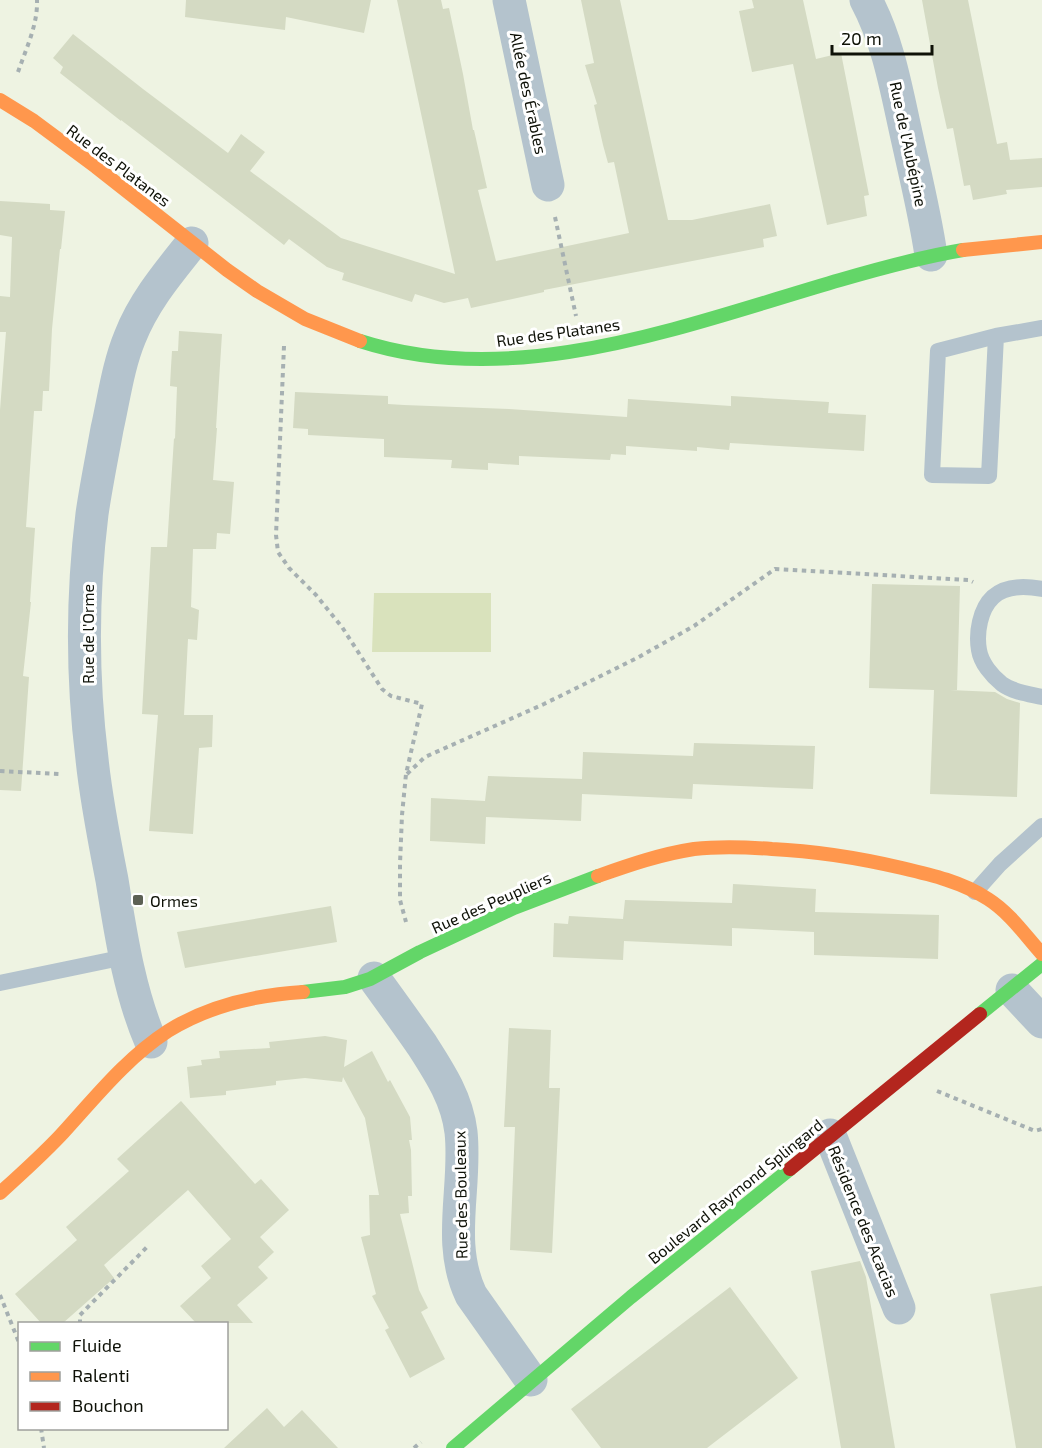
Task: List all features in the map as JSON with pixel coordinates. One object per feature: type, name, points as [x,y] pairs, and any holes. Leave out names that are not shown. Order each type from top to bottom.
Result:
[{"type":"street","name":"Allée des Érables","points":[[509,0],[548,185]]},
{"type":"street","name":"Rue de l'Aubépine","points":[[866,0],[892,67],[927,224],[931,255]]},
{"type":"street","name":"Rue des Platanes","points":[[3,102],[96,166],[251,288],[286,310],[357,340],[422,355],[463,359],[508,358],[583,348],[672,328],[931,255],[982,247],[1042,242]]},
{"type":"street","name":"Rue de l'Orme","points":[[151,1042],[140,1018],[125,957],[90,740],[85,669],[89,545],[102,455],[122,359],[150,297],[192,243]]},
{"type":"street","name":"Rue des Peupliers","points":[[0,1192],[46,1150],[123,1066],[151,1042],[191,1019],[233,1003],[270,994],[348,987],[374,978],[418,953],[489,919],[563,888],[648,859],[703,848],[762,848],[843,855],[917,872],[957,884],[993,902],[1006,913],[1042,954]]},
{"type":"street","name":"Boulevard Raymond Splingard","points":[[453,1448],[624,1303],[1042,964]]},
{"type":"street","name":"Rue des Bouleaux","points":[[374,978],[437,1068],[453,1098],[461,1132],[458,1238],[463,1275],[471,1295],[531,1380]]},
{"type":"street","points":[[1012,990],[1042,1022]]},
{"type":"street","name":"Résidence des Acacias","points":[[830,1135],[899,1308]]},
{"type":"lane","points":[[996,336],[989,476],[932,475],[938,351],[996,336],[1042,328]]},
{"type":"lane","points":[[1042,589],[1015,587],[993,597],[983,611],[979,629],[979,651],[989,672],[1004,686],[1042,697]]},
{"type":"lane","points":[[975,892],[1000,864],[1042,826]]},
{"type":"lane","points":[[0,983],[125,957]]},
{"type":"path","points":[[3,102],[30,39],[37,0]]},
{"type":"path","points":[[548,185],[583,348]]},
{"type":"path","points":[[286,310],[276,536],[278,552],[289,568],[316,595],[342,627],[382,689],[391,696],[423,704],[406,774],[400,864],[400,900],[418,953]]},
{"type":"path","points":[[406,774],[425,758],[544,704],[637,658],[694,626],[775,569],[969,580],[1003,591]]},
{"type":"path","points":[[0,771],[68,774]]},
{"type":"path","points":[[931,1088],[1035,1131],[1042,1129]]},
{"type":"path","points":[[80,1322],[80,1315],[149,1245]]},
{"type":"path","points":[[0,1294],[18,1340]]},
{"type":"path","points":[[41,1430],[44,1448]]},
{"type":"green space","points":[[374,593],[491,593],[491,652],[372,652]]},
{"type":"building","points":[[186,0],[371,0],[364,33],[286,17],[285,30],[185,17]]},
{"type":"building","points":[[397,0],[441,0],[443,9],[449,8],[487,188],[478,190],[496,261],[629,233],[614,162],[608,163],[594,105],[597,104],[585,65],[594,63],[581,0],[620,0],[668,220],[692,220],[770,204],[777,236],[763,239],[764,247],[544,290],[544,292],[471,308],[468,298],[444,303],[415,294],[412,302],[342,280],[344,273],[327,267],[289,239],[284,245],[60,73],[63,67],[53,58],[73,34],[228,153],[241,134],[265,152],[250,171],[341,238],[455,274]]},
{"type":"building","points":[[752,0],[803,0],[816,59],[841,53],[869,195],[864,196],[867,216],[827,225],[793,64],[752,72],[739,11],[754,8]]},
{"type":"building","points":[[922,0],[968,0],[997,144],[1007,142],[1010,160],[1042,158],[1042,187],[1006,190],[1007,194],[973,200],[970,185],[964,186],[953,128],[947,129]]},
{"type":"building","points":[[0,201],[50,204],[50,210],[65,211],[52,329],[49,391],[43,391],[42,411],[34,411],[26,527],[35,528],[31,602],[23,676],[29,677],[21,791],[0,790],[0,410],[6,332],[0,332],[0,296],[10,297],[12,237],[0,235]]},
{"type":"building","points":[[179,331],[222,334],[213,480],[234,482],[230,534],[217,533],[216,549],[193,549],[191,607],[199,610],[197,640],[188,639],[184,715],[213,715],[212,747],[199,748],[193,834],[149,831],[158,715],[142,714],[151,547],[167,547],[177,387],[170,386],[171,367],[172,351],[178,351]]},
{"type":"building","points":[[295,392],[388,396],[388,404],[627,417],[628,399],[731,406],[731,396],[829,402],[828,413],[866,415],[864,451],[730,443],[729,450],[697,447],[697,451],[626,446],[626,455],[611,454],[610,460],[519,456],[519,465],[488,463],[488,470],[451,468],[452,460],[384,457],[384,439],[308,435],[308,429],[293,428]]},
{"type":"building","points":[[872,584],[960,586],[957,690],[950,690],[995,692],[1020,703],[1017,797],[930,794],[934,690],[869,688]]},
{"type":"building","points":[[694,743],[815,746],[813,789],[693,784],[692,799],[582,794],[581,821],[486,817],[485,844],[430,841],[431,798],[485,801],[488,776],[582,779],[583,752],[693,756]]},
{"type":"building","points":[[733,884],[816,889],[815,912],[939,915],[938,959],[814,955],[814,932],[732,928],[732,946],[624,941],[623,960],[553,957],[554,923],[568,924],[569,916],[623,919],[625,900],[732,903]]},
{"type":"building","points":[[331,906],[337,942],[185,968],[177,932]]},
{"type":"building","points":[[509,1028],[551,1030],[549,1088],[560,1088],[552,1253],[510,1250],[515,1127],[504,1127]]},
{"type":"building","points":[[325,1036],[347,1040],[344,1067],[372,1051],[410,1117],[412,1196],[408,1196],[409,1213],[400,1214],[419,1290],[428,1308],[421,1312],[445,1359],[410,1378],[385,1330],[389,1328],[372,1296],[376,1294],[361,1237],[370,1235],[369,1195],[379,1195],[365,1118],[343,1077],[342,1082],[305,1078],[276,1081],[276,1085],[226,1091],[226,1095],[190,1098],[187,1067],[202,1065],[201,1060],[220,1058],[219,1051],[270,1048],[269,1042]]},
{"type":"building","points":[[181,1101],[255,1184],[261,1179],[289,1210],[260,1237],[274,1252],[258,1267],[268,1278],[237,1305],[253,1323],[195,1322],[180,1306],[211,1278],[201,1266],[231,1239],[188,1190],[104,1265],[114,1278],[64,1322],[40,1322],[15,1294],[77,1240],[66,1227],[129,1171],[117,1159]]},
{"type":"building","points":[[860,1261],[866,1277],[895,1448],[841,1448],[811,1271]]},
{"type":"building","points":[[1042,1286],[1042,1448],[1016,1448],[990,1294]]},
{"type":"building","points":[[730,1287],[798,1378],[707,1448],[601,1448],[571,1409]]},
{"type":"building","points":[[267,1408],[284,1427],[302,1410],[338,1448],[224,1448]]},
{"type":"traffic: fast","points":[[360,341],[419,355],[480,359],[541,356],[602,346],[663,332],[871,271],[963,250]]},
{"type":"traffic: fast","points":[[303,992],[345,987],[370,979],[420,952],[514,908],[598,876]]},
{"type":"traffic: fast","points":[[980,1014],[1042,964]]},
{"type":"traffic: fast","points":[[453,1448],[631,1297],[790,1169]]},
{"type":"traffic: slow","points":[[0,100],[34,121],[96,167],[257,291],[305,319],[360,341]]},
{"type":"traffic: slow","points":[[963,250],[1042,242]]},
{"type":"traffic: slow","points":[[598,876],[657,857],[704,848],[743,847],[854,858],[936,876],[978,893],[1003,911],[1042,954]]},
{"type":"traffic: slow","points":[[0,1193],[53,1143],[124,1067],[168,1031],[199,1015],[233,1003],[303,992]]},
{"type":"traffic: jam","points":[[790,1169],[980,1014]]},
{"type":"place","name":"Ormes","points":[[138,900]]}]
